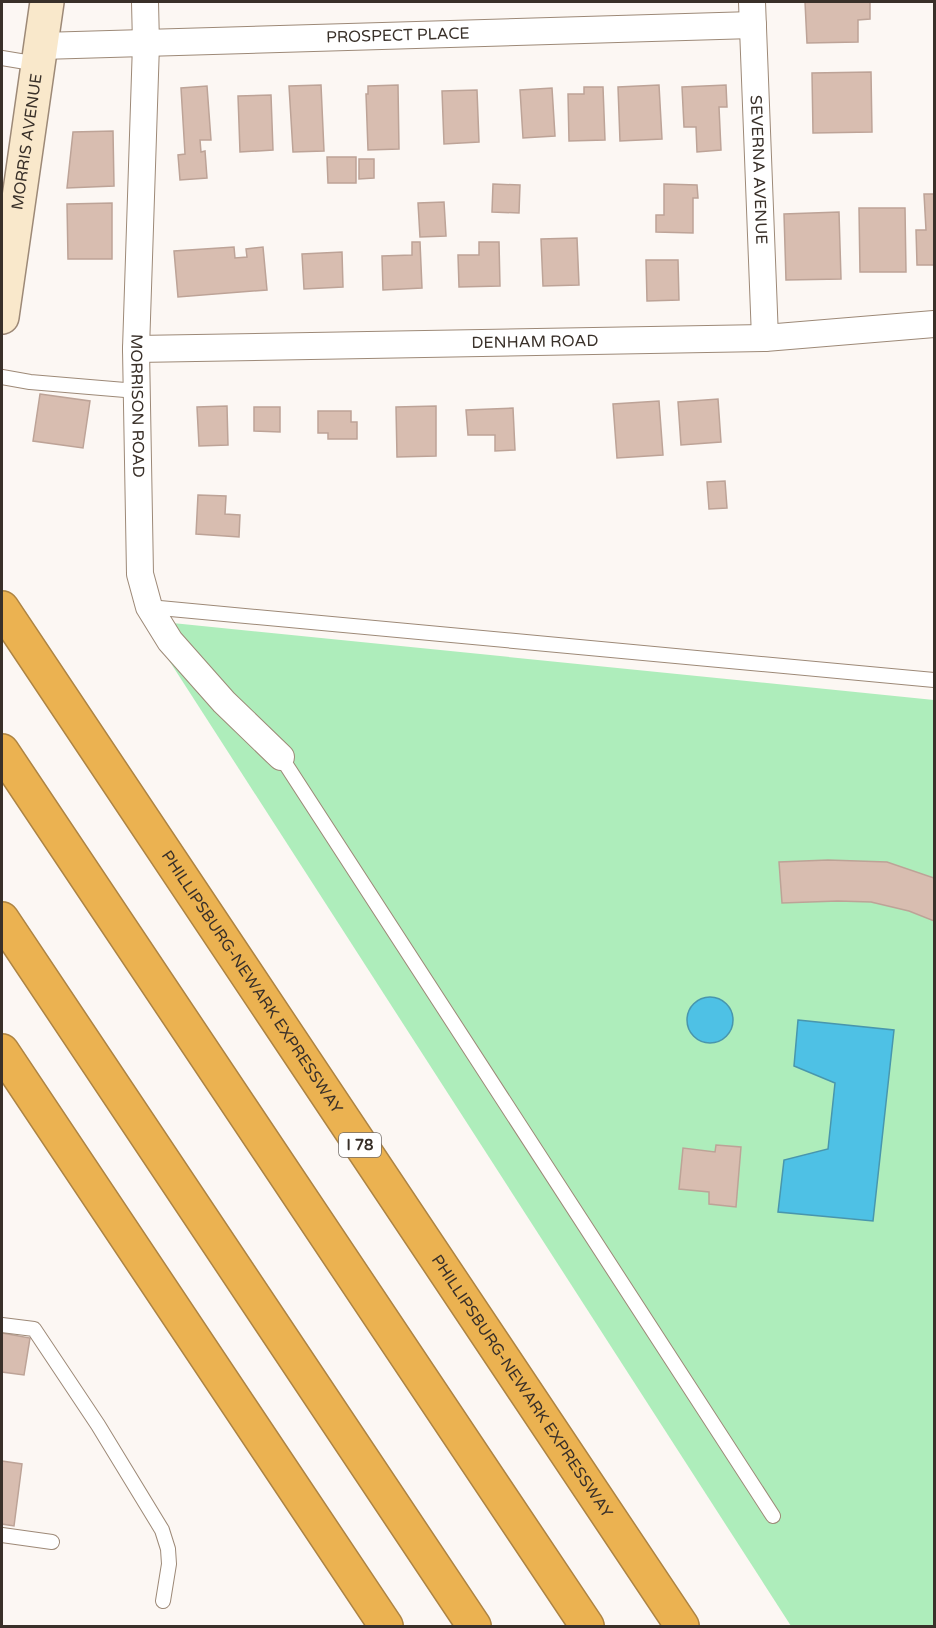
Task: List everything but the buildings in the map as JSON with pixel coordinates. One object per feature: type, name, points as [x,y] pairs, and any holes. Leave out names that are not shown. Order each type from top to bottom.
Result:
[{"type":"highway","name":"PHILLIPSBURG-NEWARK EXPRESSWAY","points":[[2,608],[682,1626]]},
{"type":"highway","points":[[5,756],[587,1626]]},
{"type":"highway","points":[[2,919],[474,1626]]},
{"type":"highway","points":[[2,1051],[386,1626]]},
{"type":"main road","name":"MORRIS AVENUE","points":[[2,317],[47,2]]},
{"type":"street","name":"MORRISON ROAD","points":[[145,2],[146,44],[136,350],[140,574],[149,607],[170,641],[190,665],[281,757]]},
{"type":"street","name":"PROSPECT PLACE","points":[[40,55],[146,44],[753,13]]},
{"type":"street","name":"SEVERNA AVENUE","points":[[753,13],[765,338]]},
{"type":"street","name":"DENHAM ROAD","points":[[136,350],[765,338],[934,324]]},
{"type":"lane","points":[[2,58],[40,55]]},
{"type":"lane","points":[[2,377],[137,391]]},
{"type":"lane","points":[[149,607],[934,680]]},
{"type":"lane","points":[[281,757],[773,1516]]},
{"type":"lane","points":[[2,1325],[34,1329],[98,1425],[159,1524],[166,1539],[169,1556],[163,1601]]},
{"type":"lane","points":[[2,1535],[52,1542]]},
{"type":"green space","points":[[143,620],[934,700],[934,1626],[791,1626]]},
{"type":"water","points":[[715,997],[727,1003],[732,1011],[732,1029],[727,1037],[719,1042],[705,1043],[697,1040],[690,1033],[687,1015],[690,1007],[697,1000]]},
{"type":"water","points":[[798,1020],[894,1030],[873,1221],[778,1212],[784,1160],[828,1149],[835,1083],[794,1066]]}]
